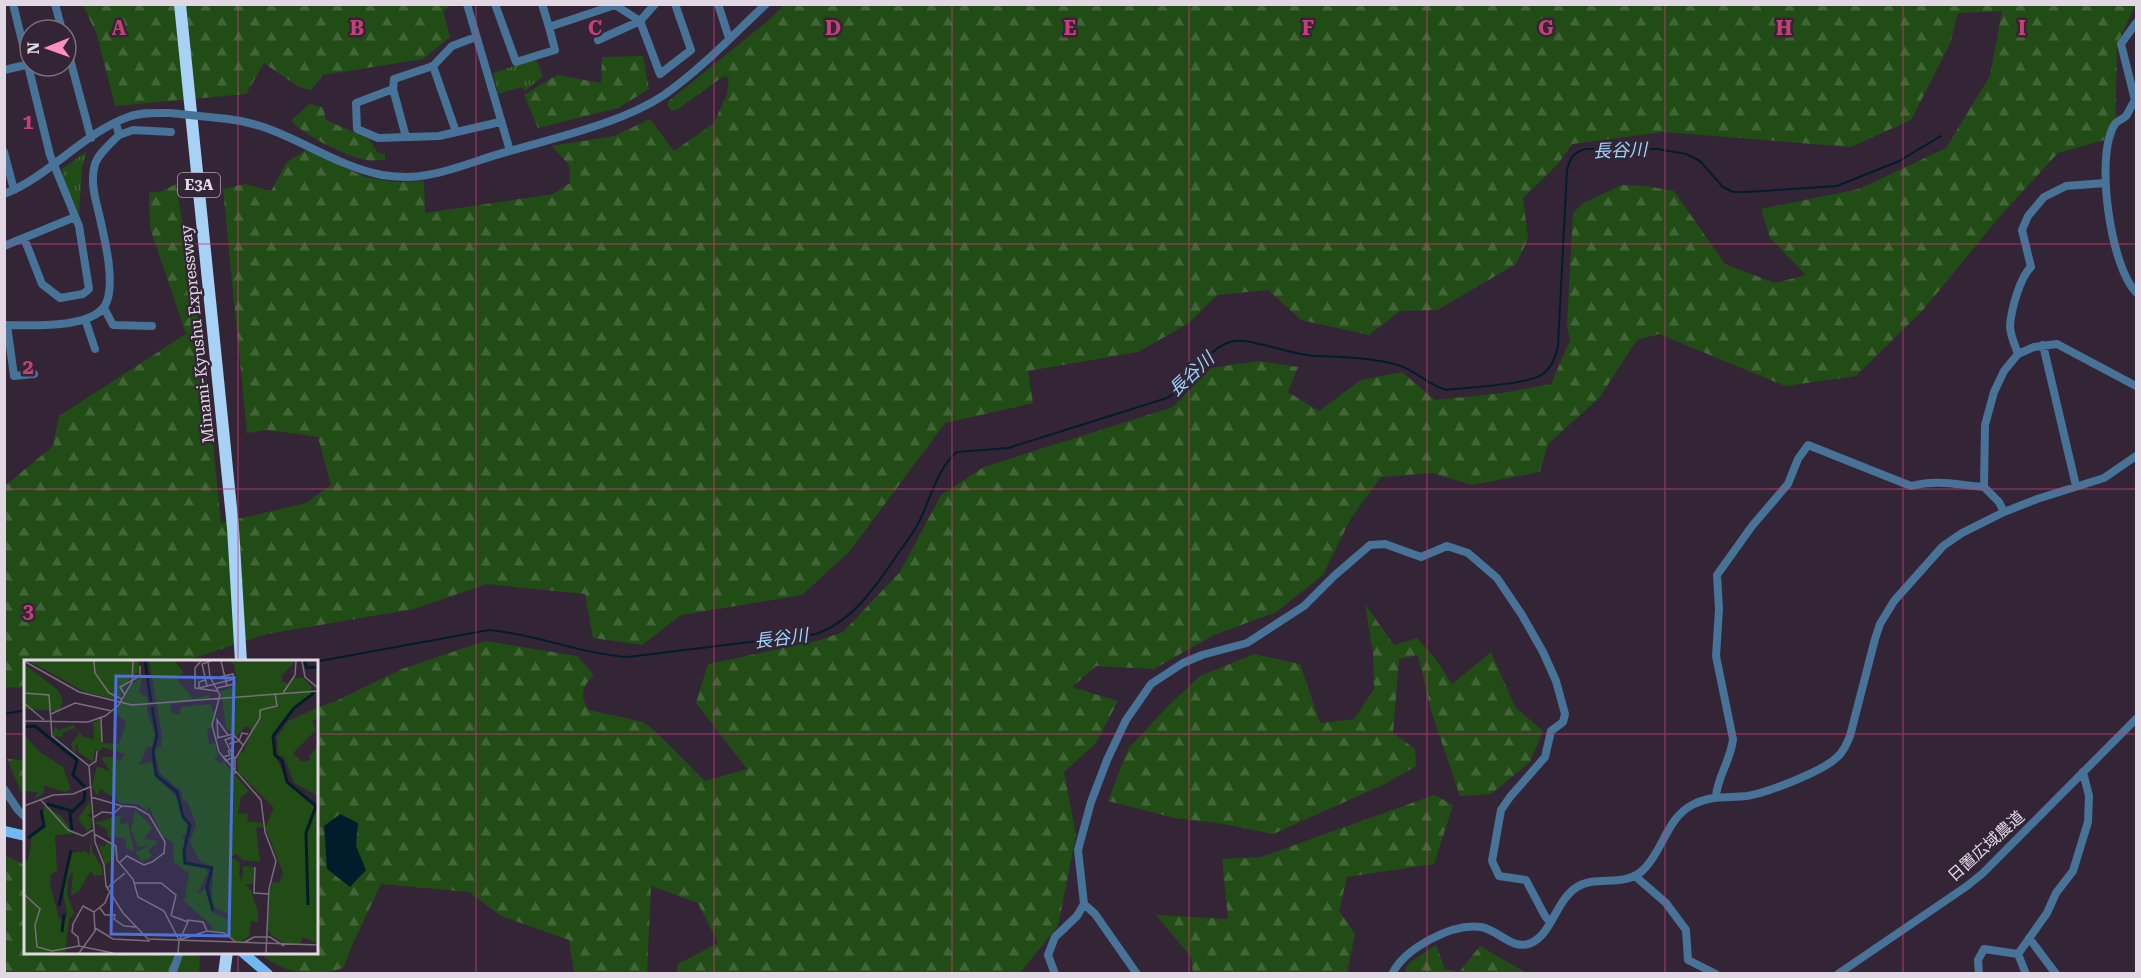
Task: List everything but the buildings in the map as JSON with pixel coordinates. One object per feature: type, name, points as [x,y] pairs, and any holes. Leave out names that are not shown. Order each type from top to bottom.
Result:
[{"type":"highway","name":"Minami-Kyushu Expressway","points":[[180,4],[233,528],[241,660]]},
{"type":"highway","points":[[224,974],[227,954]]},
{"type":"main road","points":[[4,831],[24,836]]},
{"type":"main road","points":[[244,954],[268,974]]},
{"type":"street","points":[[13,4],[18,23]]},
{"type":"street","points":[[467,4],[510,151]]},
{"type":"street","points":[[495,4],[516,62],[555,50],[542,4]]},
{"type":"street","points":[[598,40],[640,21],[655,4]]},
{"type":"street","points":[[549,27],[592,8],[615,5],[640,21],[660,74],[691,50],[675,4]]},
{"type":"street","points":[[718,4],[729,38]]},
{"type":"street","points":[[4,194],[15,190],[116,123],[147,113],[170,113],[255,124],[277,131],[358,169],[384,175],[425,176],[564,135],[644,106],[663,95],[700,66],[766,4]]},
{"type":"street","points":[[2136,23],[2121,44],[2135,100],[2126,115],[2115,124],[2107,148],[2105,183],[2117,251],[2128,284],[2136,292]]},
{"type":"street","points":[[406,137],[393,89],[394,79],[433,66],[452,46],[476,37]]},
{"type":"street","points":[[433,66],[456,132]]},
{"type":"street","points":[[24,238],[42,284],[60,298],[84,294],[89,289],[79,226],[53,165],[32,78]]},
{"type":"street","points":[[74,78],[91,138]]},
{"type":"street","points":[[393,89],[356,103],[357,129],[378,138],[439,136],[500,122]]},
{"type":"street","points":[[116,123],[119,135]]},
{"type":"street","points":[[34,374],[15,376],[6,325],[79,322],[104,308],[108,299],[109,265],[93,186],[96,163],[119,135],[133,130],[171,132]]},
{"type":"street","points":[[4,152],[15,190]]},
{"type":"street","points":[[2018,354],[2010,327],[2016,299],[2026,271],[2031,267],[2022,230],[2028,216],[2044,197],[2066,186],[2105,183]]},
{"type":"street","points":[[4,246],[75,217]]},
{"type":"street","points":[[104,308],[113,325],[152,326]]},
{"type":"street","points":[[85,319],[95,349]]},
{"type":"street","points":[[1984,487],[1985,436],[1988,418],[1999,381],[2018,354],[2043,345],[2057,344],[2136,386]]},
{"type":"street","points":[[2043,345],[2076,486]]},
{"type":"street","points":[[1716,797],[1716,788],[1732,750],[1733,739],[1716,656],[1719,609],[1717,575],[1752,526],[1788,484],[1798,459],[1808,445],[1911,486],[1925,482],[1947,482],[1984,487],[1999,502],[2004,512]]},
{"type":"street","points":[[1392,974],[1409,951],[1438,936],[1467,928],[1481,927],[1510,942],[1523,945],[1537,940],[1568,894],[1581,885],[1597,881],[1625,880],[1635,876],[1650,862],[1680,813],[1695,803],[1716,797],[1744,796],[1762,792],[1826,765],[1839,755],[1850,736],[1875,639],[1886,613],[1893,601],[1943,546],[1962,533],[2004,512],[2104,478],[2136,456]]},
{"type":"street","points":[[1055,974],[1048,955],[1055,937],[1077,916],[1083,904],[1078,850],[1091,802],[1126,720],[1151,684],[1177,667],[1202,655],[1247,643],[1304,606],[1370,545],[1385,544],[1421,557],[1447,546],[1468,553],[1497,578],[1522,615],[1556,681],[1565,714],[1563,722],[1551,731],[1545,757],[1501,810],[1492,861],[1499,876],[1526,880],[1550,921]]},
{"type":"street","name":"日置広域農道","points":[[1838,974],[1967,886],[2017,841],[2136,719]]},
{"type":"street","points":[[2018,954],[2073,870],[2088,822],[2089,796],[2084,772]]},
{"type":"street","points":[[4,789],[24,816]]},
{"type":"street","points":[[1635,876],[1666,903],[1686,930],[1688,960],[1716,974]]},
{"type":"street","points":[[1083,904],[1095,914],[1137,974]]},
{"type":"street","points":[[2029,938],[2056,974]]},
{"type":"street","points":[[1979,974],[1978,960],[1984,949],[2018,954]]},
{"type":"street","points":[[172,974],[179,954]]},
{"type":"street","points":[[2018,954],[2026,974]]},
{"type":"green space","points":[[83,5],[451,5],[443,11],[450,37],[423,59],[323,75],[311,90],[299,87],[264,63],[246,94],[115,106],[97,35]]},
{"type":"green space","points":[[784,5],[2135,5],[2117,45],[2115,137],[2058,153],[2001,215],[1923,310],[1856,376],[1785,386],[1659,334],[1637,340],[1599,398],[1548,444],[1540,472],[1472,485],[1433,473],[1381,477],[1350,520],[1323,575],[1276,612],[1212,636],[1154,669],[1096,666],[1072,687],[1118,701],[1096,743],[1064,772],[1076,835],[1058,926],[1020,973],[676,973],[678,964],[718,943],[698,903],[651,886],[647,973],[574,973],[569,940],[501,916],[469,892],[381,884],[343,968],[310,973],[278,966],[261,954],[318,954],[318,708],[402,669],[485,641],[577,656],[594,675],[583,692],[584,701],[589,710],[643,722],[705,781],[747,769],[696,703],[708,664],[817,641],[843,632],[900,572],[941,495],[984,467],[1173,407],[1211,368],[1258,361],[1298,367],[1288,392],[1319,411],[1361,380],[1402,372],[1435,400],[1503,393],[1551,384],[1570,340],[1567,325],[1573,213],[1583,203],[1622,185],[1674,191],[1725,264],[1775,283],[1806,275],[1770,238],[1761,209],[1859,189],[1946,148],[1990,76],[2002,11],[1958,13],[1950,44],[1911,120],[1851,147],[1663,132],[1572,144],[1558,164],[1523,198],[1528,239],[1516,264],[1437,310],[1400,311],[1369,335],[1301,320],[1268,290],[1217,295],[1189,323],[1138,352],[1028,371],[1033,403],[945,423],[850,551],[802,595],[681,615],[642,645],[593,638],[585,594],[487,584],[414,609],[267,634],[188,660],[24,660],[24,688],[5,687],[5,486],[53,446],[59,416],[186,334],[150,228],[149,193],[162,191],[176,184],[207,385],[221,523],[306,503],[331,485],[318,437],[268,430],[247,433],[223,189],[245,184],[271,191],[287,162],[306,150],[365,177],[395,182],[424,181],[425,213],[553,194],[570,183],[569,165],[552,146],[614,136],[650,119],[674,151],[714,123],[727,94],[729,78],[724,76],[678,109],[671,111],[667,104]]},
{"type":"green space","points":[[643,56],[649,89],[618,108],[538,128],[524,95],[557,75],[601,83],[602,57]]},
{"type":"green space","points":[[536,59],[543,76],[525,91],[522,87],[498,94],[493,73]]},
{"type":"green space","points":[[309,104],[323,107],[326,120],[369,139],[378,153],[385,154],[385,160],[366,160],[337,150],[298,127],[291,121]]},
{"type":"green space","points":[[87,151],[82,168],[79,214],[63,178],[62,169]]},
{"type":"green space","points":[[1365,604],[1394,645],[1417,638],[1435,658],[1452,684],[1491,652],[1515,707],[1543,731],[1530,762],[1491,794],[1460,796],[1431,711],[1418,655],[1399,659],[1393,733],[1415,749],[1416,766],[1385,784],[1273,834],[1224,824],[1175,818],[1108,801],[1128,749],[1167,707],[1200,676],[1254,654],[1300,664],[1320,723],[1354,719],[1374,689],[1373,653]]},
{"type":"green space","points":[[7,759],[24,760],[24,799]]},
{"type":"green space","points":[[1434,795],[1453,805],[1434,864],[1347,877],[1339,911],[1355,934],[1347,973],[1193,973],[1191,957],[1156,915],[1228,919],[1222,859],[1261,857]]},
{"type":"green space","points":[[4,855],[24,865],[24,954],[200,954],[199,973],[5,973]]},
{"type":"green space","points":[[1436,945],[1445,969],[1459,972],[1480,946],[1526,973],[1404,973],[1409,963]]},
{"type":"water","points":[[340,814],[358,823],[356,846],[366,870],[350,887],[327,869],[324,826]]},
{"type":"waterway","name":"長谷川","points":[[318,661],[489,630],[628,657],[816,634],[841,621],[881,579],[916,528],[944,466],[957,452],[1008,448],[1167,398],[1183,385],[1210,354],[1232,341],[1255,343],[1306,355],[1358,358],[1398,365],[1447,390],[1524,381],[1543,374],[1553,362],[1558,346],[1567,170],[1571,159],[1578,152],[1586,149],[1657,149],[1686,154],[1700,161],[1723,187],[1733,192],[1748,192],[1837,186],[1899,161],[1941,136]]},
{"type":"waterway","name":"長谷川","points":[[4,714],[24,710]]}]
